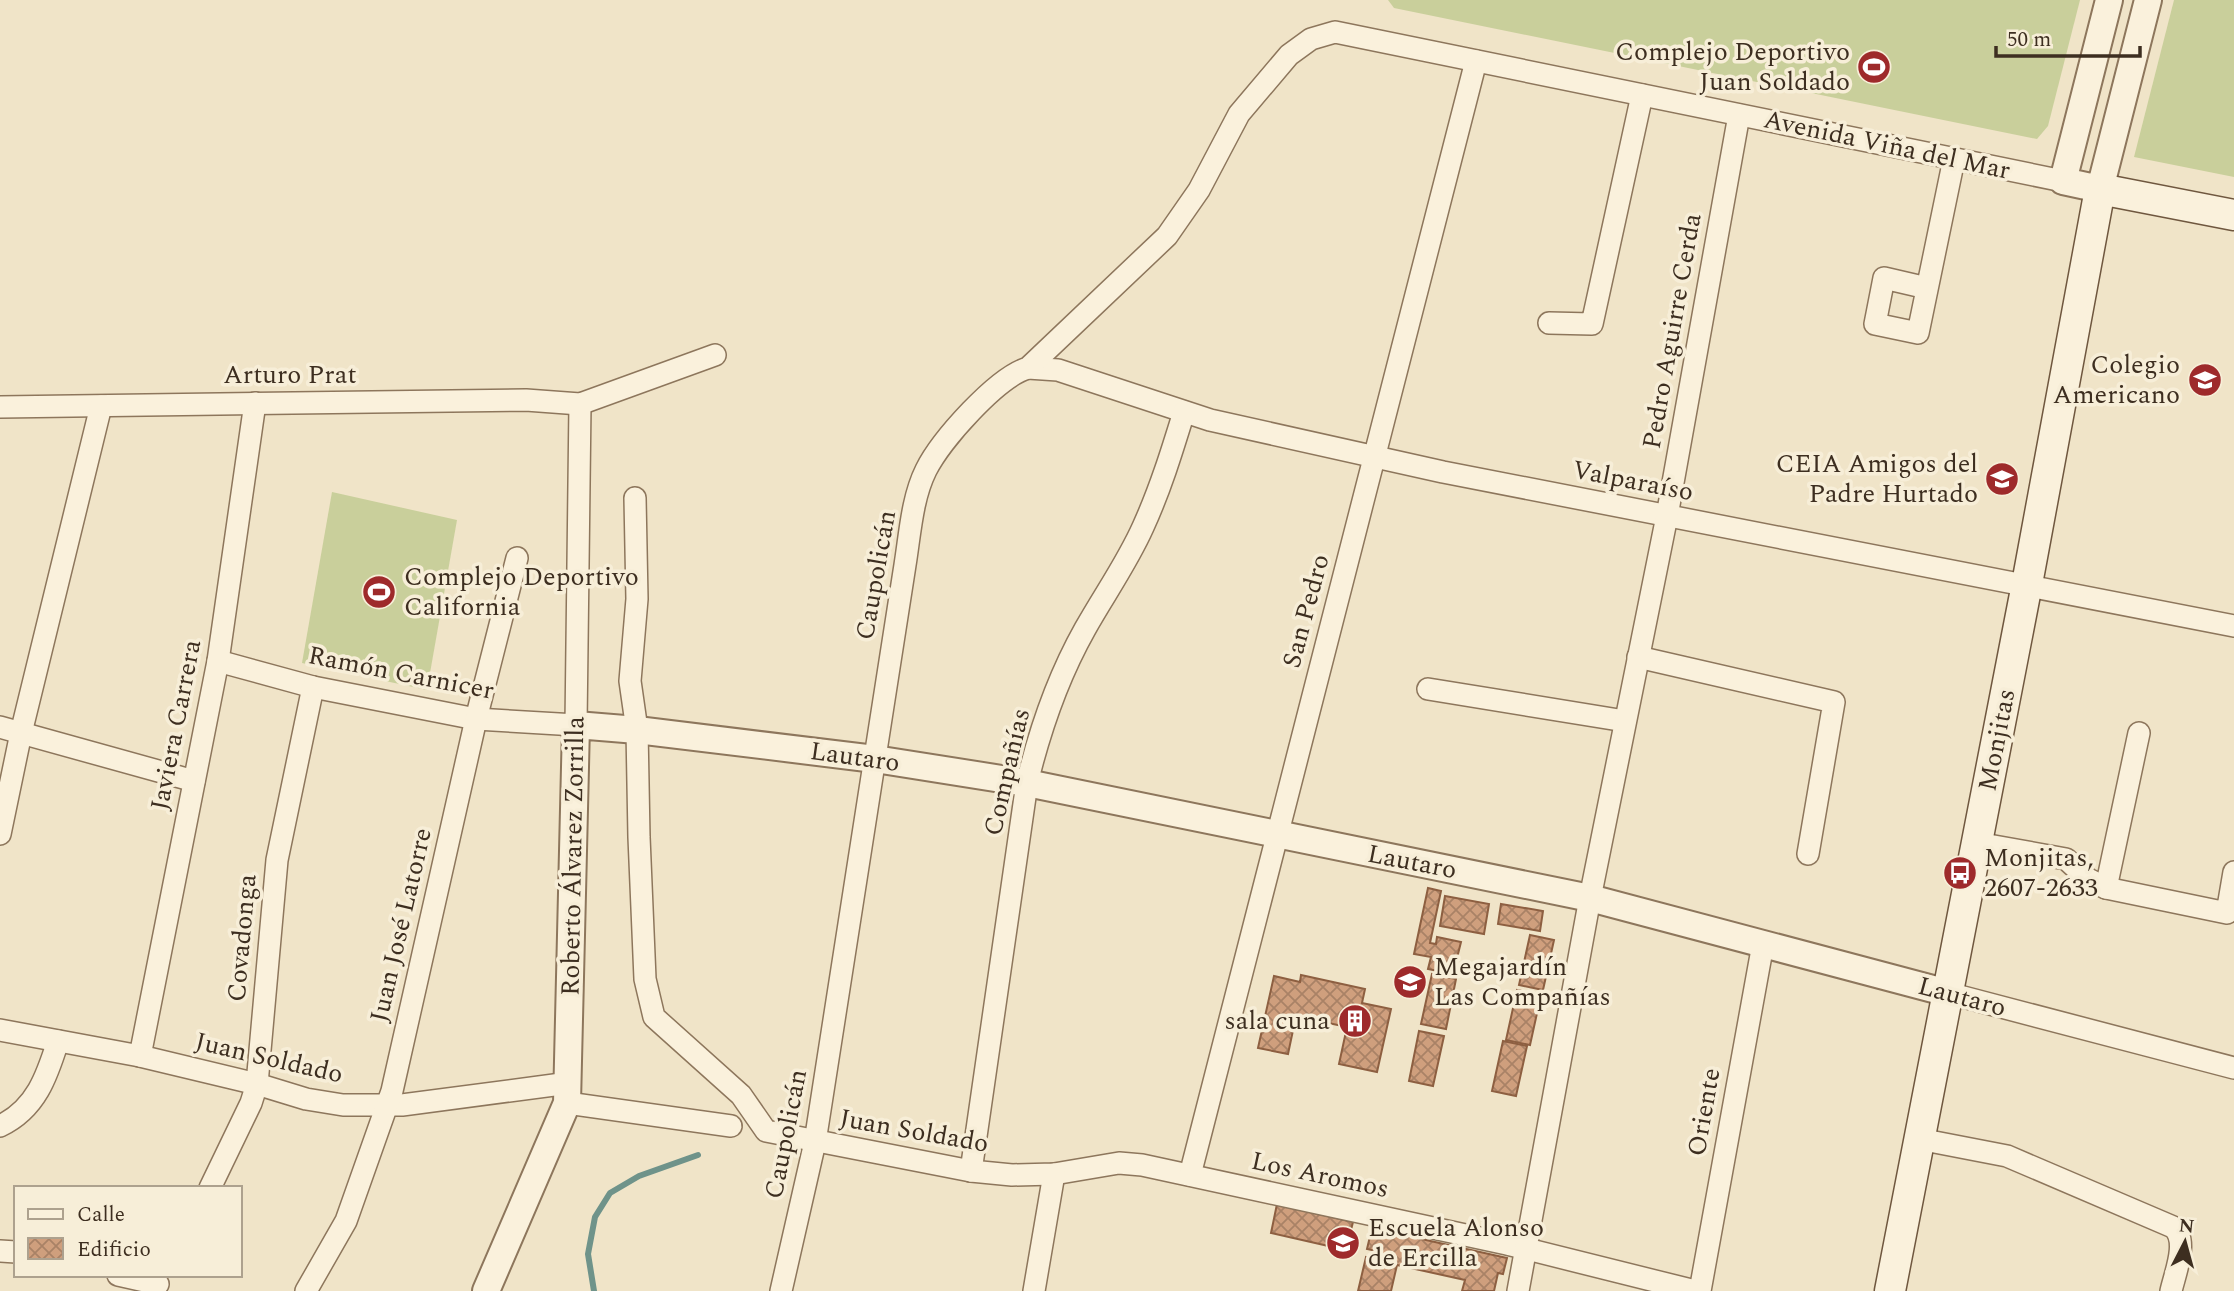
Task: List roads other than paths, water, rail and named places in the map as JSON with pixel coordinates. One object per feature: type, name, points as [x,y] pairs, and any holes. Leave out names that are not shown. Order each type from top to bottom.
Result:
[{"type":"main road","name":"Avenida Viña del Mar","points":[[2100,189],[2234,215]]},
{"type":"main road","name":"Monjitas","points":[[1890,1291],[2028,584],[2100,189]]},
{"type":"street","points":[[2063,181],[2109,0]]},
{"type":"street","points":[[2100,189],[2148,0]]},
{"type":"street","name":"Avenida Viña del Mar","points":[[1335,32],[2100,189]]},
{"type":"street","name":"Caupolicán","points":[[781,1291],[815,1142],[914,512],[926,471],[957,428],[998,384],[1011,374],[1028,368],[1167,236],[1199,190],[1239,114],[1289,55],[1311,39],[1335,32]]},
{"type":"street","name":"San Pedro","points":[[1190,1175],[1476,61]]},
{"type":"street","points":[[1549,323],[1591,324],[1642,95]]},
{"type":"street","name":"Pedro Aguirre Cerda","points":[[1518,1291],[1590,898],[1667,516],[1739,115]]},
{"type":"street","points":[[1927,288],[1954,159]]},
{"type":"street","points":[[580,404],[715,355]]},
{"type":"street","name":"Valparaíso","points":[[1028,368],[1058,370],[1184,412],[1245,428],[1499,484],[2028,584],[2234,626]]},
{"type":"street","name":"Arturo Prat","points":[[0,407],[526,400],[580,404]]},
{"type":"street","name":"Javiera Carrera","points":[[140,1056],[218,661],[255,403]]},
{"type":"street","name":"Roberto Álvarez Zorrilla","points":[[486,1291],[568,1093],[580,404]]},
{"type":"street","points":[[0,834],[10,730],[101,406]]},
{"type":"street","name":"Compañías","points":[[971,1171],[1027,783],[1042,728],[1065,667],[1143,527],[1158,493],[1184,412]]},
{"type":"street","points":[[635,498],[637,599],[630,681],[638,730]]},
{"type":"street","name":"Juan José Latorre","points":[[306,1291],[346,1221],[387,1106],[408,1025],[476,719],[517,558]]},
{"type":"street","points":[[1638,657],[1834,702],[1808,855]]},
{"type":"street","name":"Ramón Carnicer","points":[[218,661],[313,687],[476,719],[576,725]]},
{"type":"street","name":"Covadonga","points":[[211,1186],[251,1103],[257,1084],[277,860],[313,687]]},
{"type":"street","points":[[1428,689],[1625,721]]},
{"type":"street","name":"Lautaro","points":[[576,725],[875,759],[1027,783],[1590,898],[2234,1068]]},
{"type":"street","points":[[10,730],[194,781]]},
{"type":"street","name":"Juan Soldado","points":[[638,730],[645,979],[654,1017],[741,1095],[766,1131],[971,1171],[1012,1175],[1054,1174]]},
{"type":"street","points":[[2106,888],[2139,733]]},
{"type":"street","points":[[1978,843],[2066,859],[2088,879],[2106,888],[2227,913],[2234,872]]},
{"type":"street","name":"Oriente","points":[[1697,1291],[1763,944]]},
{"type":"street","name":"Juan Soldado","points":[[0,1030],[140,1056],[343,1105],[387,1106],[568,1093],[731,1126]]},
{"type":"street","points":[[0,1126],[26,1109],[37,1094],[58,1041]]},
{"type":"street","points":[[1919,1139],[2007,1156],[2173,1227],[2179,1233],[2181,1242],[2171,1291]]},
{"type":"street","name":"Los Aromos","points":[[1054,1174],[1119,1163],[1142,1164],[1697,1291]]},
{"type":"street","points":[[1034,1291],[1054,1174]]},
{"type":"street","points":[[128,1277],[158,1283]]},
{"type":"waterway","points":[[594,1291],[588,1254],[595,1217],[610,1193],[639,1176],[698,1155]]},
{"type":"place","name":"Complejo Deportivo Juan Soldado","points":[[1874,67]]},
{"type":"place","name":"Colegio Americano","points":[[2205,380]]},
{"type":"place","name":"CEIA Amigos del Padre Hurtado","points":[[2002,479]]},
{"type":"place","name":"Complejo Deportivo California","points":[[379,592]]},
{"type":"place","name":"Monjitas, 2607-2633","points":[[1960,873]]},
{"type":"place","name":"Megajardín Las Compañías","points":[[1410,982]]},
{"type":"place","name":"sala cuna","points":[[1355,1021]]},
{"type":"place","name":"Escuela Alonso de Ercilla","points":[[1343,1243]]}]
